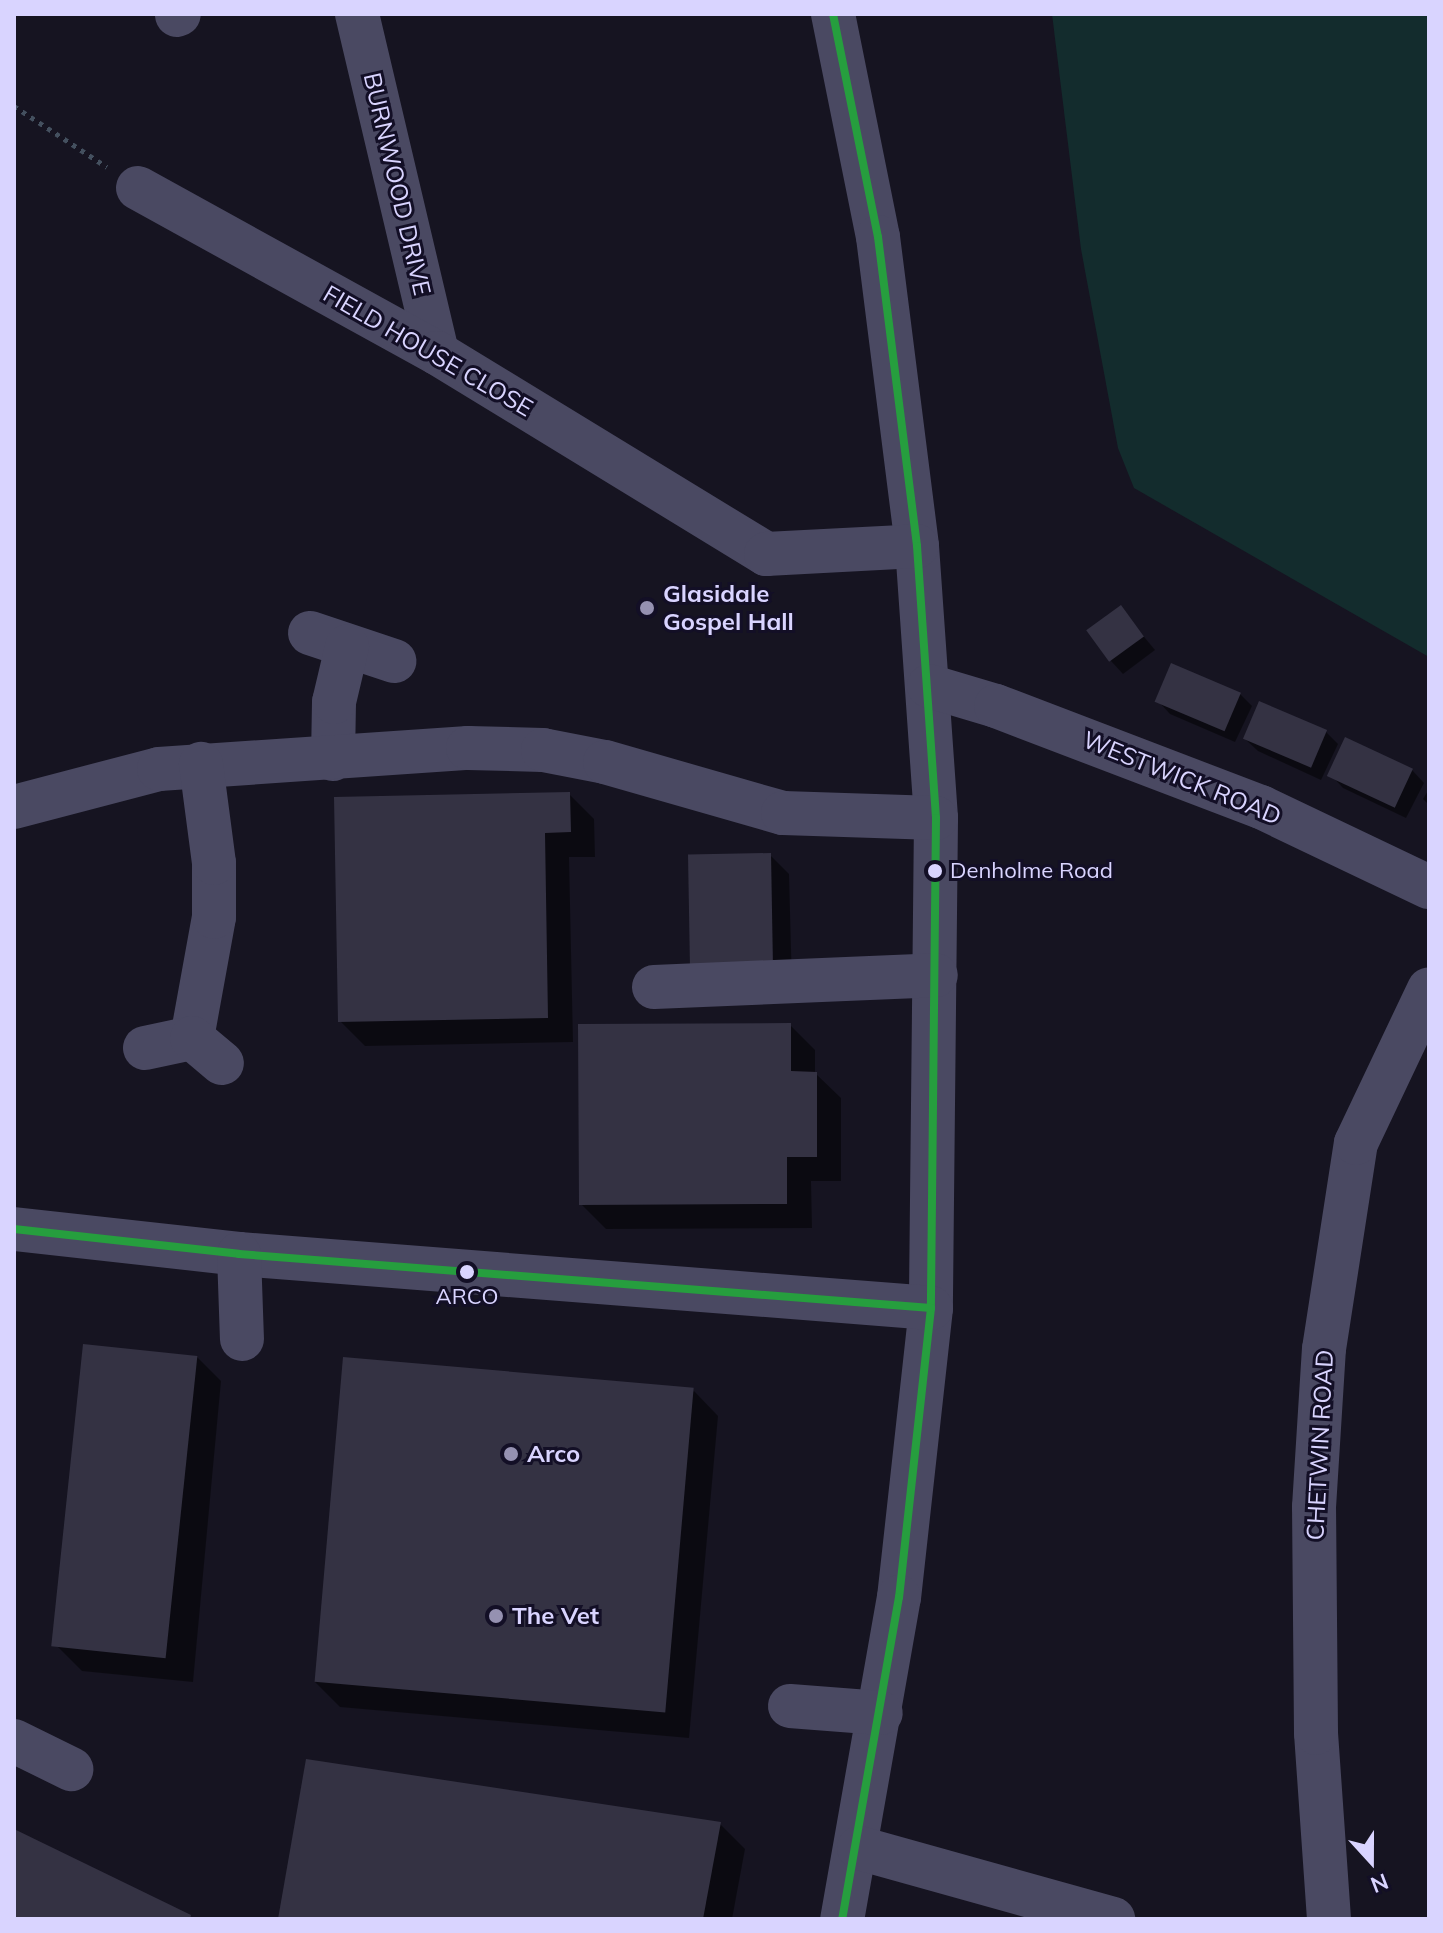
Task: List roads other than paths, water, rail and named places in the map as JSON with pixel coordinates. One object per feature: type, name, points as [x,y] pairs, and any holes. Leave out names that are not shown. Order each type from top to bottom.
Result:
[{"type":"street","name":"BURNWOOD DRIVE","points":[[357,14],[437,353]]},
{"type":"street","points":[[833,14],[878,237],[917,546],[936,818],[931,1308],[881,1713],[859,1848],[842,1919]]},
{"type":"street","name":"FIELD HOUSE CLOSE","points":[[138,188],[437,353],[766,554],[917,546]]},
{"type":"street","points":[[333,759],[334,702],[328,640],[394,661]]},
{"type":"street","name":"WESTWICK ROAD","points":[[929,686],[996,706],[1261,807],[1429,887]]},
{"type":"street","points":[[17,796],[201,764],[333,759],[468,748],[543,750],[605,762],[783,813],[936,818]]},
{"type":"street","points":[[145,1048],[207,1051],[214,863],[201,764]]},
{"type":"street","points":[[654,987],[936,975]]},
{"type":"street","name":"CHETWIN ROAD","points":[[1329,1919],[1316,1733],[1314,1507],[1324,1349],[1356,1143],[1429,989]]},
{"type":"street","points":[[14,1229],[239,1254],[931,1308]]},
{"type":"street","points":[[239,1254],[242,1339]]},
{"type":"street","points":[[790,1706],[881,1713]]},
{"type":"street","points":[[14,1741],[71,1769]]},
{"type":"street","points":[[859,1848],[1113,1919]]},
{"type":"place","name":"Glasidale Gospel Hall","points":[[647,608]]},
{"type":"place","name":"Denholme Road","points":[[935,871]]},
{"type":"place","name":"ARCO","points":[[467,1272]]},
{"type":"place","name":"Arco","points":[[511,1454]]},
{"type":"place","name":"The Vet","points":[[496,1616]]}]
